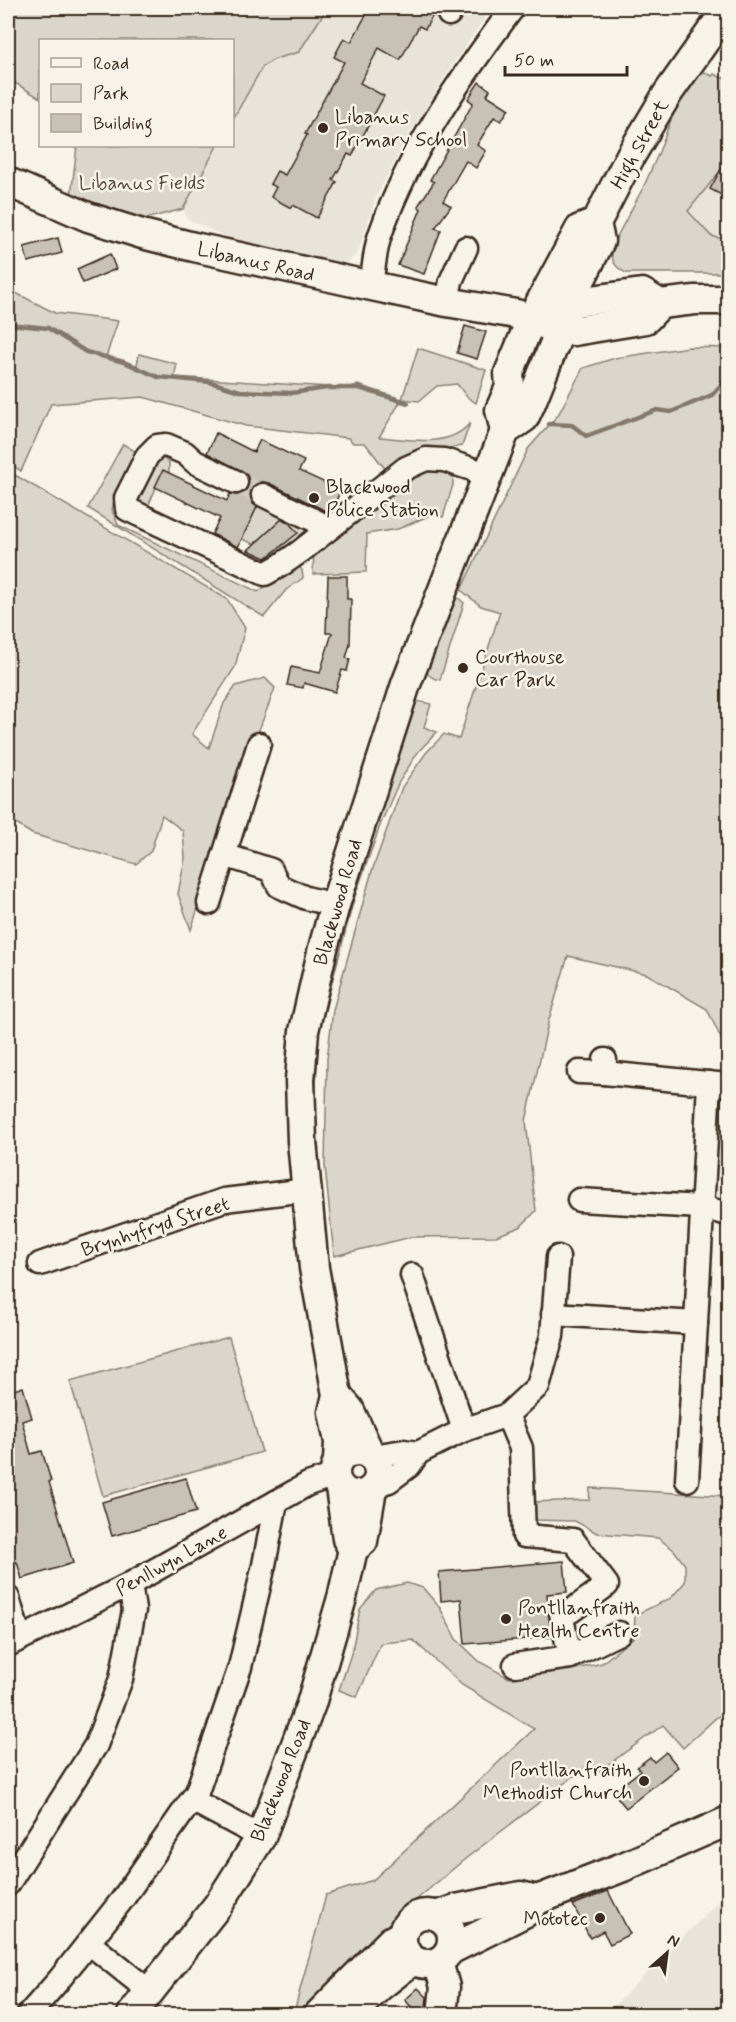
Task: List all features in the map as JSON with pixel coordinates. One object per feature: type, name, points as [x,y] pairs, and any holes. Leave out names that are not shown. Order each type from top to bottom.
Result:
[{"type":"main road","name":"High Street","points":[[547,316],[580,229],[596,236],[631,155],[668,93],[728,8]]},
{"type":"main road","name":"Libanus Road","points":[[8,182],[88,217],[142,234],[447,302],[547,316],[574,331],[646,319],[648,299]]},
{"type":"main road","points":[[596,236],[599,263],[608,277],[648,299],[729,300]]},
{"type":"main road","name":"Blackwood Road","points":[[506,431],[500,410],[510,387],[523,380],[547,316]]},
{"type":"main road","name":"Blackwood Road","points":[[353,1549],[347,1539],[338,1474],[339,1442],[333,1412],[337,1395],[314,1268],[302,1141],[300,1080],[304,1031],[335,905],[412,665],[506,431],[524,418],[547,316]]},
{"type":"main road","name":"Blackwood Road","points":[[337,1395],[349,1409],[371,1455]]},
{"type":"main road","points":[[356,1450],[371,1455],[379,1466],[380,1473],[374,1487],[365,1494],[356,1495],[347,1493],[338,1474],[349,1452],[356,1450]]},
{"type":"main road","name":"Blackwood Road","points":[[132,2014],[218,1905],[261,1837],[311,1704],[342,1598],[353,1549],[363,1541],[374,1487]]},
{"type":"main road","points":[[351,2014],[380,1986],[526,1912],[537,1900],[623,1867],[729,1821]]},
{"type":"main road","points":[[436,1916],[456,1909],[521,1896],[537,1900]]},
{"type":"main road","points":[[427,1914],[436,1916],[445,1923],[450,1930],[452,1941],[434,1957],[406,1955],[402,1935],[410,1920],[427,1914]]},
{"type":"main road","points":[[319,2014],[391,1941],[402,1935]]},
{"type":"main road","points":[[434,1957],[446,1987],[442,2014]]},
{"type":"street","points":[[370,286],[375,266],[375,251],[400,186],[453,91],[513,8]]},
{"type":"street","points":[[447,302],[451,281],[466,249]]},
{"type":"street","points":[[236,482],[195,462],[185,453],[166,445],[157,446],[147,456],[126,498],[127,509],[265,574],[281,566],[301,551],[406,468],[426,459],[444,460],[488,474]]},
{"type":"street","points":[[263,495],[328,529]]},
{"type":"street","points":[[209,903],[259,744]]},
{"type":"street","points":[[224,855],[271,870],[279,886],[306,898],[335,905]]},
{"type":"street","points":[[579,1072],[604,1065],[719,1084],[701,1207],[687,1480]]},
{"type":"street","name":"Brynhyfryd Street","points":[[40,1264],[224,1200],[307,1191]]},
{"type":"street","points":[[579,1200],[701,1207],[729,1214]]},
{"type":"street","points":[[374,1487],[389,1481],[410,1466],[418,1453],[464,1430],[507,1415],[537,1386],[552,1336],[558,1257]]},
{"type":"street","points":[[412,1275],[464,1430]]},
{"type":"street","points":[[553,1314],[696,1323]]},
{"type":"street","points":[[507,1415],[521,1448],[524,1536],[573,1540],[607,1585],[571,1611],[561,1613],[570,1657]]},
{"type":"street","points":[[371,1455],[404,1451],[418,1453]]},
{"type":"street","name":"Penllwyn Lane","points":[[14,1642],[130,1584],[308,1484],[338,1474]]},
{"type":"street","points":[[29,2014],[123,1900],[197,1792],[240,1667],[276,1502]]},
{"type":"street","points":[[8,1884],[96,1745],[121,1679],[134,1610],[130,1584]]},
{"type":"street","points":[[8,1598],[14,1642]]},
{"type":"street","points":[[515,1665],[570,1657],[619,1633]]},
{"type":"street","points":[[192,1800],[261,1837]]},
{"type":"street","points":[[89,1943],[150,1991]]},
{"type":"shaded area","name":"Libanus Primary School","points":[[327,8],[481,8],[486,11],[487,15],[451,67],[407,138],[376,197],[358,252],[348,262],[332,263],[238,243],[188,219],[183,209],[216,147],[234,147],[234,117],[263,66],[275,59],[299,52]]},
{"type":"shaded area","points":[[728,161],[728,240],[711,236],[687,211]]},
{"type":"shaded area","points":[[728,1892],[728,2014],[606,2014]]},
{"type":"green space","name":"Libanus Fields","points":[[8,8],[327,8],[299,52],[275,59],[263,66],[234,117],[234,39],[39,39],[39,97],[8,79]]},
{"type":"green space","points":[[704,72],[722,78],[728,76],[728,161],[688,211],[711,236],[728,240],[728,273],[626,273],[613,262],[613,244],[644,186],[675,109]]},
{"type":"green space","name":"Libanus Fields","points":[[77,147],[216,147],[183,209],[141,220],[71,196]]},
{"type":"green space","points":[[8,289],[55,313],[118,321],[106,357],[137,365],[139,354],[177,364],[174,377],[346,388],[358,385],[402,399],[379,437],[415,440],[440,439],[461,431],[470,423],[462,446],[444,449],[386,470],[365,443],[353,443],[349,438],[246,426],[143,397],[51,404],[21,471],[8,462]]},
{"type":"green space","points":[[689,347],[728,348],[728,1053],[707,1009],[647,974],[568,956],[548,1023],[526,1121],[536,1211],[520,1227],[496,1236],[411,1237],[334,1256],[325,1166],[327,1059],[333,1010],[372,871],[402,787],[426,753],[444,734],[459,739],[500,612],[481,606],[461,590],[528,449],[558,415],[583,368],[615,358]]},
{"type":"green space","points":[[418,348],[486,370],[476,403],[467,397],[457,384],[437,386],[419,401],[402,399]]},
{"type":"green space","points":[[123,444],[138,453],[114,500],[112,510],[118,525],[258,592],[297,563],[302,570],[303,578],[286,590],[264,617],[88,508]]},
{"type":"green space","points":[[162,458],[169,462],[169,473],[155,487],[146,511],[136,506],[136,488],[157,460]]},
{"type":"green space","points":[[430,465],[445,467],[453,477],[453,485],[443,517],[433,514],[398,529],[367,534],[366,572],[313,574],[314,548],[406,476]]},
{"type":"green space","points":[[8,471],[227,599],[245,628],[235,667],[192,734],[209,748],[224,703],[236,686],[265,678],[275,688],[235,793],[191,930],[178,894],[185,858],[183,831],[162,815],[151,851],[136,864],[32,834],[8,819]]},
{"type":"green space","points":[[259,503],[305,526],[308,530],[268,562],[252,558],[255,553],[267,559],[297,533],[284,518],[254,544],[242,539]]},
{"type":"green space","points":[[457,597],[464,603],[440,680],[438,680],[429,676],[425,670]]},
{"type":"green space","points":[[416,701],[431,704],[424,727],[437,732],[418,752],[399,782],[381,823],[354,899],[318,1036],[314,1133],[313,1032],[332,954],[412,705]]},
{"type":"green space","points":[[229,1337],[262,1452],[103,1496],[70,1381]]},
{"type":"green space","points":[[590,1488],[728,1496],[728,1712],[717,1717],[683,1748],[663,1725],[595,1774],[587,1766],[465,1859],[392,1920],[352,1965],[300,2014],[294,2014],[326,1895],[373,1880],[534,1729],[462,1685],[413,1640],[381,1643],[357,1697],[339,1690],[352,1651],[360,1609],[376,1590],[407,1583],[423,1588],[440,1608],[456,1639],[480,1662],[509,1678],[567,1671],[602,1663],[634,1637],[635,1615],[671,1598],[685,1582],[685,1565],[674,1550],[658,1538],[597,1533],[575,1521],[534,1520],[530,1502],[589,1500]]},
{"type":"building","points":[[370,8],[437,8],[425,29],[419,26],[400,60],[379,48],[360,83],[384,96],[352,156],[348,154],[333,180],[337,182],[317,218],[293,205],[291,208],[271,197],[276,187],[270,184],[277,171],[285,175],[344,62],[334,57],[344,38],[351,42]]},
{"type":"building","points":[[479,82],[490,90],[487,95],[509,109],[501,121],[494,117],[477,145],[486,151],[476,168],[466,161],[443,201],[451,206],[435,228],[441,230],[424,274],[398,265],[421,209],[418,206],[434,182],[430,180],[473,103],[468,99]]},
{"type":"building","points":[[729,155],[729,199],[710,189]]},
{"type":"building","points":[[58,238],[62,253],[28,262],[24,247]]},
{"type":"building","points":[[110,254],[116,269],[83,283],[77,269]]},
{"type":"building","points":[[465,326],[486,332],[477,359],[457,353]]},
{"type":"building","name":"Blackwood Police Station","points":[[216,433],[254,452],[260,440],[304,461],[299,471],[341,490],[332,509],[328,512],[269,483],[255,481],[257,483],[251,489],[250,496],[252,503],[257,507],[238,547],[212,534],[220,518],[155,487],[163,470],[227,501],[230,494],[244,493],[249,482],[247,474],[207,453]]},
{"type":"building","points":[[282,519],[298,533],[266,558],[248,550]]},
{"type":"building","points":[[328,576],[347,576],[347,599],[351,599],[350,644],[346,658],[350,659],[347,671],[342,670],[335,692],[304,683],[303,688],[287,685],[291,667],[320,673],[332,633],[326,633]]},
{"type":"building","points":[[23,1387],[32,1418],[22,1421],[31,1454],[42,1451],[73,1563],[22,1579],[17,1562],[8,1565],[8,1392]]},
{"type":"building","points":[[186,1478],[196,1512],[112,1536],[102,1502]]},
{"type":"building","name":"Pontllanfraith Health Centre","points":[[564,1561],[567,1592],[547,1594],[551,1637],[465,1644],[461,1599],[441,1601],[439,1572]]},
{"type":"building","name":"Pontllanfraith Methodist Church","points":[[666,1752],[678,1767],[626,1808],[613,1792],[640,1771],[637,1767],[650,1757],[654,1762]]},
{"type":"building","name":"Mototec","points":[[608,1891],[630,1934],[610,1944],[603,1931],[590,1938],[573,1905]]},
{"type":"building","points":[[418,1988],[427,1997],[426,2006],[418,2014],[405,2000]]},
{"type":"waterway","points":[[8,324],[48,328],[86,352],[124,362],[158,377],[210,382],[240,391],[291,393],[327,388],[359,388],[408,403]]},
{"type":"waterway","points":[[549,424],[572,425],[586,436],[657,410],[671,412],[712,395],[728,377]]},
{"type":"tunnel","points":[[236,482],[263,495]]},
{"type":"place","name":"Libanus Primary School","points":[[323,128]]},
{"type":"place","name":"Blackwood Police Station","points":[[314,498]]},
{"type":"place","name":"Courthouse Car Park","points":[[463,668]]},
{"type":"place","name":"Pontllanfraith Health Centre","points":[[506,1619]]},
{"type":"place","name":"Pontllanfraith Methodist Church","points":[[644,1781]]},
{"type":"place","name":"Mototec","points":[[600,1918]]}]
